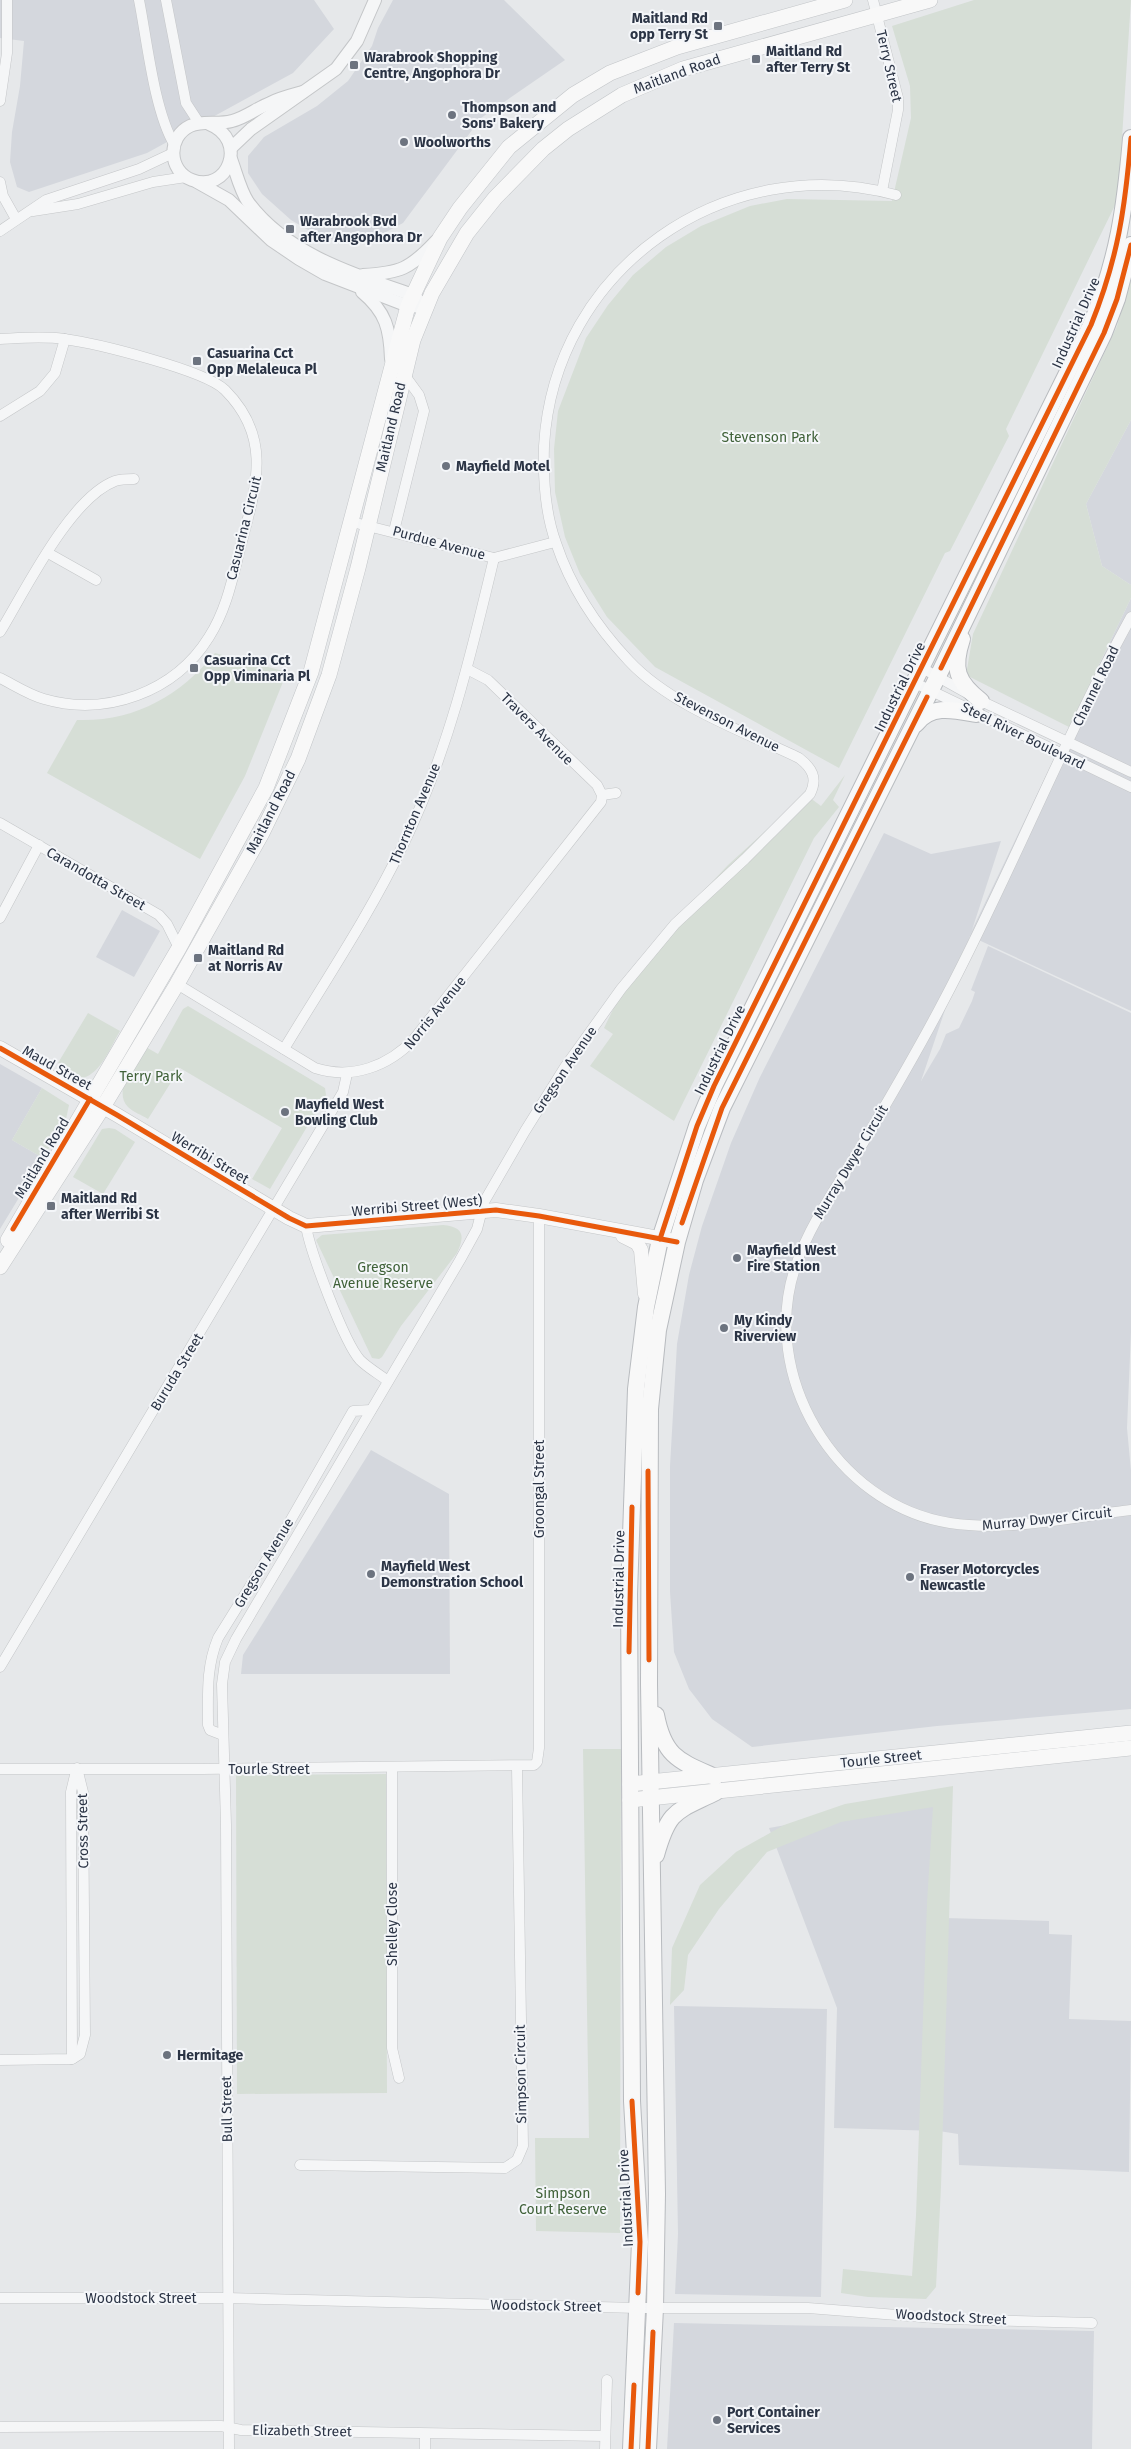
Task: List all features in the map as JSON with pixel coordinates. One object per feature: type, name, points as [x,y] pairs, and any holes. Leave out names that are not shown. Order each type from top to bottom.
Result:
[{"type":"highway","name":"Industrial Drive","points":[[631,2449],[640,2242],[632,2102],[629,1594],[633,1434],[639,1352],[660,1239],[694,1135],[714,1086],[1091,325],[1103,294],[1120,234],[1126,200],[1131,138]]},
{"type":"highway","name":"Industrial Drive","points":[[648,2449],[657,2194],[650,1800],[650,1409],[658,1330],[677,1242],[696,1180],[722,1108],[934,683],[1104,334],[1118,299],[1131,245]]},
{"type":"highway","points":[[979,707],[959,678],[957,667],[960,645],[981,584]]},
{"type":"highway","points":[[907,737],[921,718],[933,711],[979,707]]},
{"type":"highway","points":[[649,1684],[659,1732],[669,1752],[716,1784],[669,1819],[660,1840],[651,1873]]},
{"type":"main road","name":"Maitland Road","points":[[0,1258],[13,1229],[177,984],[262,833],[298,760],[329,675],[369,525],[410,301],[440,238],[460,208],[509,147],[573,94],[610,73],[676,47],[845,0]]},
{"type":"main road","name":"Maitland Road","points":[[0,1267],[97,1103],[262,796],[311,672],[352,522],[397,371],[425,307],[467,233],[495,198],[543,149],[596,110],[651,81],[874,7],[930,0]]},
{"type":"main road","name":"Maud Street","points":[[0,1048],[97,1103]]},
{"type":"main road","name":"Werribi Street","points":[[97,1103],[274,1210],[306,1226]]},
{"type":"main road","name":"Werribi Street (West)","points":[[306,1226],[496,1210],[539,1216],[677,1242]]},
{"type":"main road","points":[[598,1228],[634,1240],[640,1247],[646,1308]]},
{"type":"main road","name":"Tourle Street","points":[[630,1800],[650,1800],[716,1784],[1131,1733]]},
{"type":"main road","name":"Tourle Street","points":[[630,1784],[716,1784],[1131,1748]]},
{"type":"street","points":[[0,101],[7,0]]},
{"type":"street","points":[[139,0],[160,105],[179,171],[191,180],[229,200],[271,240],[299,259],[425,307]]},
{"type":"street","points":[[166,0],[186,103],[204,124],[224,133],[248,201],[276,229],[299,247],[356,282],[373,301],[384,317],[397,371],[419,395],[424,411],[394,532]]},
{"type":"street","points":[[20,216],[78,204],[153,182],[191,180],[206,182],[222,175],[231,154],[251,130],[326,76],[348,55],[375,0]]},
{"type":"street","name":"Terry Street","points":[[874,7],[898,98],[898,110],[882,191]]},
{"type":"street","points":[[0,231],[46,200],[139,169],[173,148],[184,130],[204,124],[232,121],[270,102],[303,92]]},
{"type":"street","points":[[0,182],[3,196],[20,216]]},
{"type":"street","name":"Stevenson Avenue","points":[[813,773],[808,765],[799,758],[694,707],[662,688],[632,664],[590,613],[569,578],[555,542],[546,502],[543,462],[545,429],[556,377],[572,340],[590,310],[610,282],[630,261],[677,224],[705,210],[761,190],[821,184],[851,186],[896,195]]},
{"type":"street","points":[[356,282],[398,271],[419,258],[440,238]]},
{"type":"street","name":"Casuarina Circuit","points":[[0,338],[65,339],[176,366],[200,375],[224,388],[247,419],[257,445],[258,466],[252,502],[224,606],[209,638],[187,665],[153,690],[115,702],[88,705],[44,699],[0,678]]},
{"type":"street","points":[[0,416],[40,392],[55,373],[65,339]]},
{"type":"street","points":[[0,632],[66,522],[88,499],[116,481],[134,478]]},
{"type":"street","name":"Purdue Avenue","points":[[352,522],[494,558],[555,542]]},
{"type":"street","points":[[48,553],[96,580]]},
{"type":"street","name":"Thornton Avenue","points":[[284,1049],[378,894],[405,842],[439,757],[467,669],[494,558]]},
{"type":"street","name":"Channel Road","points":[[1062,755],[1131,617]]},
{"type":"street","name":"Steel River Boulevard","points":[[922,668],[934,683],[1062,755],[1131,787]]},
{"type":"street","name":"Travers Avenue","points":[[467,669],[488,680],[597,785],[602,795]]},
{"type":"street","name":"Steel River Boulevard","points":[[915,683],[934,683],[979,707],[1068,742],[1131,772]]},
{"type":"street","name":"Murray Dwyer Circuit","points":[[1062,755],[945,999],[906,1070],[807,1237],[794,1268],[786,1331],[789,1360],[796,1387],[806,1412],[820,1437],[844,1467],[868,1488],[903,1508],[946,1522],[978,1527],[1131,1510]]},
{"type":"street","name":"Gregson Avenue","points":[[223,1769],[222,1684],[225,1662],[230,1651],[460,1260],[476,1229],[480,1212],[496,1180],[565,1066],[621,988],[675,924],[745,859],[810,794],[814,787],[813,773]]},
{"type":"street","points":[[602,795],[616,793]]},
{"type":"street","name":"Norris Avenue","points":[[177,984],[315,1068],[329,1073],[347,1074],[382,1064],[402,1052],[414,1040],[588,822],[601,802],[602,795]]},
{"type":"street","name":"Carandotta Street","points":[[0,823],[159,915],[167,924],[179,948]]},
{"type":"street","points":[[0,918],[39,845]]},
{"type":"street","name":"Buruda Street","points":[[0,1667],[274,1210],[343,1092],[347,1074]]},
{"type":"street","name":"Groongal Street","points":[[537,1762],[539,1216]]},
{"type":"street","points":[[306,1226],[311,1248],[348,1340],[360,1359],[388,1381]]},
{"type":"street","name":"Gregson Avenue","points":[[223,1735],[210,1730],[208,1725],[208,1671],[218,1638],[285,1530],[353,1411],[371,1410]]},
{"type":"street","name":"Tourle Street","points":[[0,1769],[517,1767],[530,1766],[537,1762]]},
{"type":"street","name":"Simpson Circuit","points":[[300,2165],[505,2168],[517,2160],[523,2146],[517,1767]]},
{"type":"street","name":"Cross Street","points":[[0,2060],[72,2059],[71,1792],[77,1768]]},
{"type":"street","name":"Shelley Close","points":[[392,1768],[392,2048],[399,2078]]},
{"type":"street","name":"Bull Street","points":[[223,1769],[226,1835],[229,2449]]},
{"type":"street","name":"Woodstock Street","points":[[0,2298],[227,2298],[638,2308],[836,2309],[948,2319],[1092,2323]]},
{"type":"street","points":[[605,2449],[607,2380]]},
{"type":"street","name":"Elizabeth Street","points":[[0,2427],[220,2426],[241,2430],[605,2436]]},
{"type":"street","points":[[425,2434],[425,2449]]},
{"type":"shaded area","points":[[0,0],[314,0],[334,29],[293,73],[147,153],[29,192],[17,187],[10,162],[24,41],[0,38]]},
{"type":"shaded area","points":[[393,0],[504,0],[565,60],[481,118],[403,223],[363,244],[322,238],[291,220],[262,194],[248,173],[248,156],[264,137],[317,106],[348,81],[372,46],[378,28]]},
{"type":"shaded area","points":[[1131,420],[1131,585],[1102,566],[1086,504]]},
{"type":"shaded area","points":[[1131,598],[1131,1011],[970,936],[921,1081],[940,1049],[946,1034],[959,1028],[972,1001],[975,992],[971,990],[988,946],[1131,1013],[1131,1332],[1127,1428],[1131,1471],[1131,1709],[937,1726],[752,1747],[712,1719],[689,1689],[674,1652],[670,1592],[670,1466],[677,1344],[689,1275],[702,1226],[731,1143],[760,1077],[884,833],[931,854],[1001,841],[972,930]]},
{"type":"shaded area","points":[[122,910],[160,931],[134,977],[96,957]]},
{"type":"shaded area","points":[[0,1064],[42,1088],[12,1140],[43,1158],[0,1229]]},
{"type":"shaded area","name":"Mayfield West Demonstration School","points":[[371,1450],[449,1494],[450,1674],[241,1674],[243,1655]]},
{"type":"shaded area","points":[[948,1796],[945,1918],[1049,1921],[1049,1934],[1072,1935],[1069,2019],[1131,2021],[1129,2172],[959,2165],[958,2134],[939,2131],[834,2128],[837,2008],[769,1828]]},
{"type":"shaded area","points":[[674,2006],[827,2009],[821,2297],[675,2294],[678,2234]]},
{"type":"shaded area","points":[[674,2323],[1094,2331],[1092,2449],[667,2449]]},
{"type":"green space","name":"Stevenson Park","points":[[974,0],[1131,0],[1118,199],[1006,429],[1009,436],[950,551],[945,553],[839,768],[655,667],[607,617],[580,574],[565,537],[555,492],[554,449],[558,411],[586,338],[608,305],[633,275],[666,247],[701,226],[750,206],[787,199],[892,201],[911,118],[910,86],[892,26]]},
{"type":"green space","points":[[1131,279],[1131,420],[1086,504],[1102,566],[1131,585],[1131,598],[1069,727],[966,675],[973,634],[1117,326]]},
{"type":"green space","points":[[215,653],[287,672],[245,776],[200,859],[47,773],[77,720],[118,716],[154,703],[171,694],[187,682]]},
{"type":"green space","points":[[845,775],[833,800],[839,807],[814,838],[674,1121],[590,1066],[613,1034],[604,1028],[624,987],[645,953],[728,865],[783,815],[809,797],[821,806]]},
{"type":"green space","name":"Mayfield West Bowling Club","points":[[188,1006],[325,1088],[326,1095],[270,1189],[252,1179],[282,1128],[180,1068],[148,1119],[130,1109],[124,1100],[124,1085],[127,1076],[144,1046],[158,1054],[183,1009]]},
{"type":"green space","name":"Terry Park","points":[[88,1013],[120,1031],[100,1065],[95,1071],[83,1078],[58,1063]]},
{"type":"green space","points":[[42,1088],[69,1105],[66,1119],[43,1158],[12,1140]]},
{"type":"green space","points":[[102,1129],[115,1129],[135,1142],[103,1194],[73,1177]]},
{"type":"green space","name":"Gregson Avenue Reserve","points":[[443,1225],[455,1228],[461,1233],[461,1242],[457,1253],[401,1326],[382,1357],[379,1359],[372,1358],[316,1240],[322,1235]]},
{"type":"green space","name":"Simpson Court Reserve","points":[[583,1749],[621,1749],[620,2233],[536,2231],[535,2138],[589,2138]]},
{"type":"green space","points":[[386,1774],[387,2093],[237,2094],[236,1775]]},
{"type":"green space","points":[[953,1786],[941,2187],[936,2287],[926,2299],[868,2297],[841,2293],[843,2269],[912,2276],[916,2216],[927,1903],[933,1807],[841,1822],[767,1852],[719,1909],[688,1955],[684,1990],[670,2005],[672,1948],[700,1885],[736,1852],[784,1825],[845,1804]]},
{"type":"cycle path","points":[[660,1239],[697,1126],[714,1086],[1091,325],[1108,277],[1119,233],[1131,138]]},
{"type":"cycle path","points":[[941,668],[1104,333],[1117,299],[1131,245]]},
{"type":"cycle path","points":[[682,1223],[722,1108],[927,697]]},
{"type":"cycle path","points":[[0,1048],[117,1115],[289,1218],[306,1226],[496,1210],[539,1216],[677,1242]]},
{"type":"cycle path","points":[[13,1229],[90,1099]]},
{"type":"cycle path","points":[[648,1471],[649,1660]]},
{"type":"cycle path","points":[[629,1652],[632,1507]]},
{"type":"cycle path","points":[[632,2101],[640,2242],[638,2293]]},
{"type":"cycle path","points":[[648,2449],[653,2332]]},
{"type":"cycle path","points":[[631,2449],[634,2385]]},
{"type":"place","name":"Maitland Rd opp Terry St","points":[[718,26]]},
{"type":"place","name":"Maitland Rd after Terry St","points":[[756,59]]},
{"type":"place","name":"Warabrook Shopping Centre, Angophora Dr","points":[[354,65]]},
{"type":"place","name":"Thompson and Sons' Bakery","points":[[452,115]]},
{"type":"place","name":"Woolworths","points":[[404,142]]},
{"type":"place","name":"Warabrook Bvd after Angophora Dr","points":[[290,229]]},
{"type":"place","name":"Casuarina Cct Opp Melaleuca Pl","points":[[197,361]]},
{"type":"place","name":"Mayfield Motel","points":[[446,466]]},
{"type":"place","name":"Casuarina Cct Opp Viminaria Pl","points":[[194,668]]},
{"type":"place","name":"Maitland Rd at Norris Av","points":[[198,958]]},
{"type":"place","name":"Mayfield West Bowling Club","points":[[285,1112]]},
{"type":"place","name":"Maitland Rd after Werribi St","points":[[51,1206]]},
{"type":"place","name":"Mayfield West Fire Station","points":[[737,1258]]},
{"type":"place","name":"My Kindy Riverview","points":[[724,1328]]},
{"type":"place","name":"Mayfield West Demonstration School","points":[[371,1574]]},
{"type":"place","name":"Fraser Motorcycles Newcastle","points":[[910,1577]]},
{"type":"place","name":"Hermitage","points":[[167,2055]]},
{"type":"place","name":"Port Container Services","points":[[717,2420]]}]
